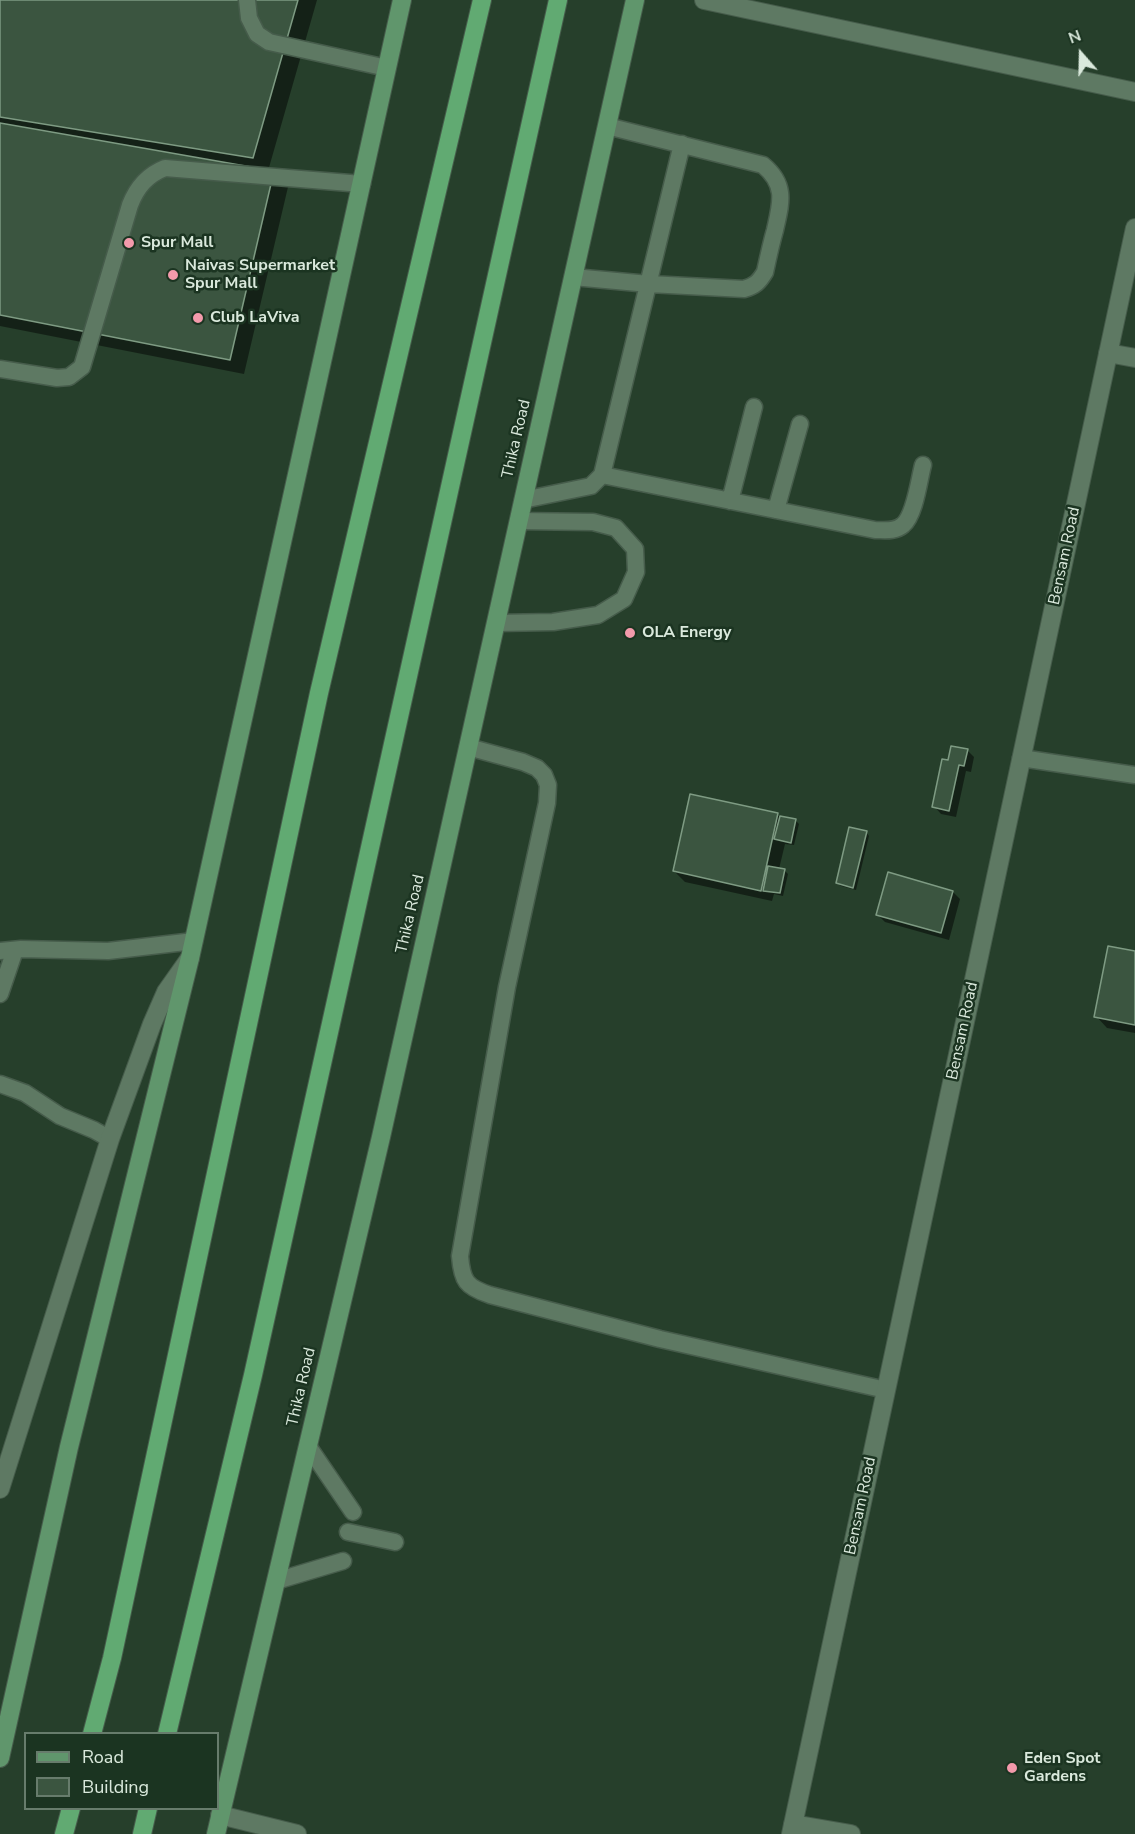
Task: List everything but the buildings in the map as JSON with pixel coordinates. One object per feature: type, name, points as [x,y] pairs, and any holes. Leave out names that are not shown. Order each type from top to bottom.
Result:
[{"type":"highway","points":[[93,1732],[112,1658],[319,693],[482,0]]},
{"type":"highway","points":[[166,1732],[256,1364],[558,0]]},
{"type":"highway","points":[[64,1834],[71,1810]]},
{"type":"highway","points":[[142,1834],[148,1810]]},
{"type":"main road","points":[[0,1758],[69,1447],[192,949],[402,0]]},
{"type":"main road","name":"Thika Road","points":[[216,1834],[381,1137],[635,0]]},
{"type":"street","points":[[704,0],[1135,92]]},
{"type":"street","name":"Bensam Road","points":[[792,1829],[1135,228]]},
{"type":"street","points":[[1108,353],[1135,358]]},
{"type":"street","points":[[0,1489],[110,1139],[152,1024],[166,992],[192,949]]},
{"type":"street","points":[[220,1815],[297,1834]]},
{"type":"street","points":[[792,1829],[850,1834]]},
{"type":"lane","points":[[247,0],[249,18],[256,34],[269,42],[387,68]]},
{"type":"lane","points":[[573,277],[649,284],[744,289],[753,287],[765,272],[781,204],[778,182],[772,172],[763,165],[607,126]]},
{"type":"lane","points":[[523,500],[591,486],[602,475],[682,144]]},
{"type":"lane","points":[[0,369],[57,378],[69,377],[82,367],[130,205],[135,192],[153,173],[165,168],[362,184]]},
{"type":"lane","points":[[730,501],[754,407]]},
{"type":"lane","points":[[776,510],[800,424]]},
{"type":"lane","points":[[602,475],[875,530],[890,531],[903,526],[910,514],[924,465]]},
{"type":"lane","points":[[496,623],[553,622],[598,615],[624,599],[636,572],[635,549],[616,528],[593,522],[519,521]]},
{"type":"lane","points":[[468,747],[537,768],[544,775],[548,785],[547,803],[507,987],[460,1256],[461,1273],[465,1282],[484,1293],[660,1339],[886,1390]]},
{"type":"lane","points":[[1021,758],[1135,775]]},
{"type":"lane","points":[[0,994],[8,950],[192,949]]},
{"type":"lane","points":[[0,1084],[25,1093],[60,1116],[110,1139]]},
{"type":"lane","points":[[308,1446],[353,1512]]},
{"type":"lane","points":[[348,1532],[395,1542]]},
{"type":"lane","points":[[276,1581],[343,1561]]},
{"type":"place","name":"Spur Mall","points":[[129,243]]},
{"type":"place","name":"Naivas Supermarket Spur Mall","points":[[173,275]]},
{"type":"place","name":"Club LaViva","points":[[198,318]]},
{"type":"place","name":"OLA Energy","points":[[630,633]]},
{"type":"place","name":"Eden Spot Gardens","points":[[1012,1768]]}]
